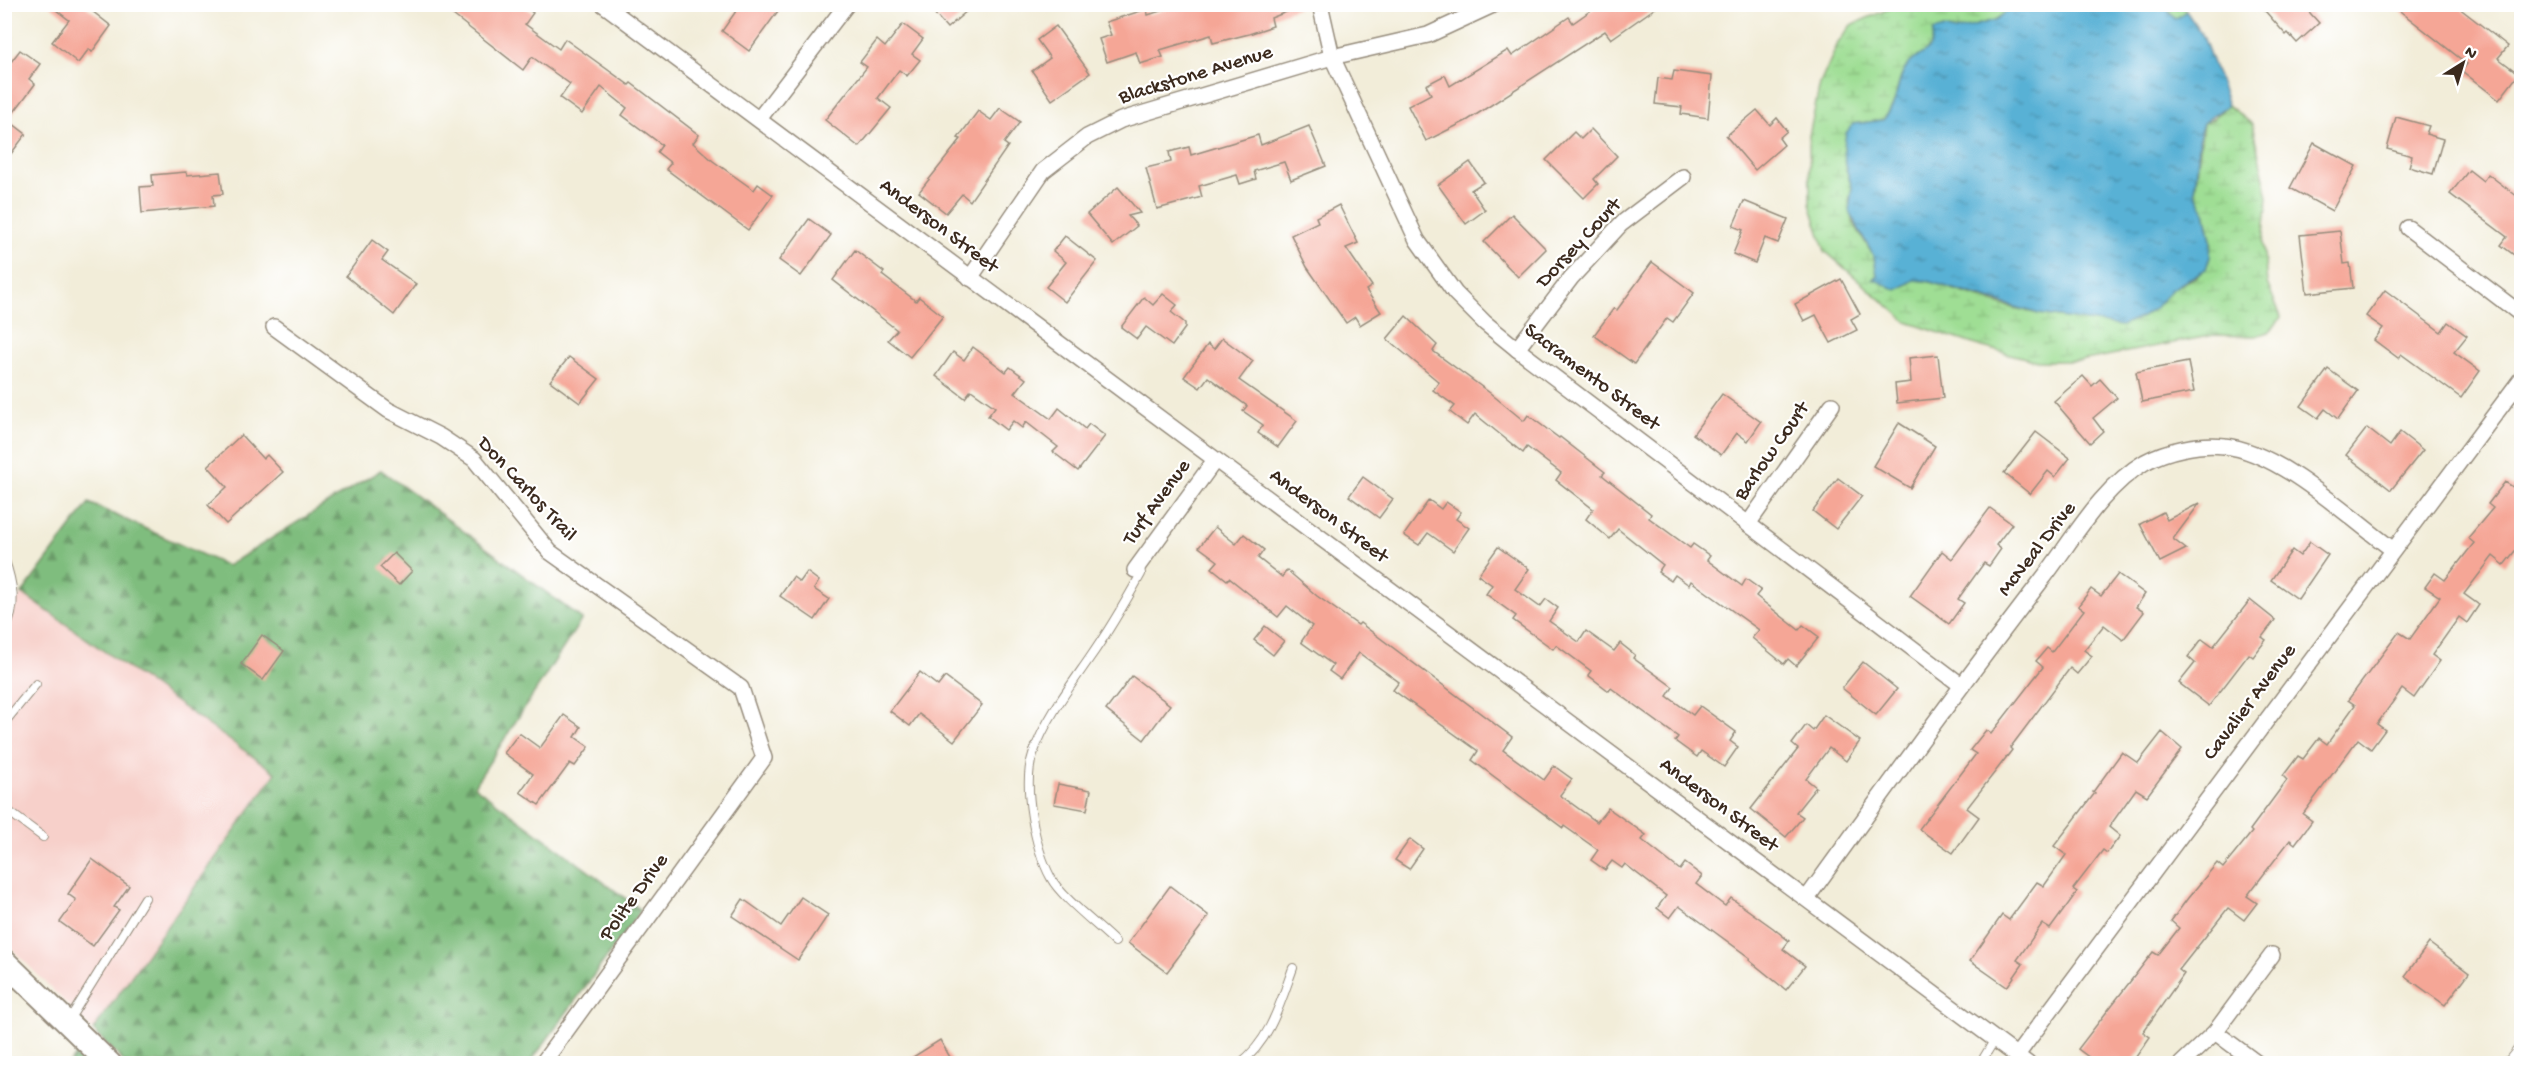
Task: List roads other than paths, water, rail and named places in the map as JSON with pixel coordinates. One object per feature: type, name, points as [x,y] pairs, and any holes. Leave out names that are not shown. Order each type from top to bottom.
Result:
[{"type":"main road","points":[[8,973],[69,1022],[110,1064]]},
{"type":"street","name":"Anderson Street","points":[[603,4],[2022,1059]]},
{"type":"street","points":[[759,119],[847,4]]},
{"type":"street","name":"Sacramento Street","points":[[1320,4],[1332,57],[1417,240],[1455,293],[1485,323],[1517,349],[1961,685]]},
{"type":"street","name":"Blackstone Avenue","points":[[970,278],[1043,171],[1087,137],[1121,120],[1332,57],[1428,34],[1495,4]]},
{"type":"street","name":"Dorsey Court","points":[[1517,349],[1571,278],[1621,224],[1683,177]]},
{"type":"street","points":[[2408,228],[2522,315]]},
{"type":"street","name":"Don Carlos Trail","points":[[274,327],[388,410],[441,437],[474,459],[550,552],[741,688],[764,759]]},
{"type":"street","name":"Cavalier Avenue","points":[[2022,1059],[2392,549],[2522,378]]},
{"type":"street","name":"Barlow Court","points":[[1748,524],[1832,405]]},
{"type":"street","name":"McNeal Drive","points":[[1807,898],[1961,685],[2112,489],[2145,462],[2172,450],[2223,446],[2252,451],[2276,462],[2392,549]]},
{"type":"street","name":"Turf Avenue","points":[[1137,567],[1215,460]]},
{"type":"street","name":"Polite Drive","points":[[542,1064],[764,759]]},
{"type":"street","points":[[2181,1064],[2215,1032],[2272,955]]},
{"type":"street","points":[[2215,1032],[2258,1064]]},
{"type":"lane","points":[[4,558],[15,589],[10,622],[4,632]]},
{"type":"lane","points":[[1115,942],[1052,880],[1039,849],[1029,783],[1032,755],[1039,740],[1064,696],[1120,612],[1141,574],[1137,567]]},
{"type":"lane","points":[[4,723],[36,684]]},
{"type":"lane","points":[[4,808],[43,837]]},
{"type":"lane","points":[[69,1022],[145,898]]},
{"type":"lane","points":[[1239,1064],[1260,1042],[1270,1026],[1293,968]]},
{"type":"lane","points":[[1980,1064],[1995,1039]]},
{"type":"lane","points":[[2506,1064],[2522,1044]]},
{"type":"water","points":[[2070,5],[2165,5],[2175,19],[2186,11],[2203,36],[2228,105],[2203,123],[2200,133],[2195,192],[2205,212],[2211,240],[2206,269],[2172,289],[2157,306],[2142,317],[2121,326],[2039,314],[1927,281],[1914,280],[1897,290],[1873,279],[1877,275],[1874,257],[1849,211],[1852,187],[1845,165],[1846,133],[1853,124],[1883,120],[1892,107],[1905,69],[1928,50],[1933,31],[1944,28],[1955,31],[1995,20],[2008,11]]}]
